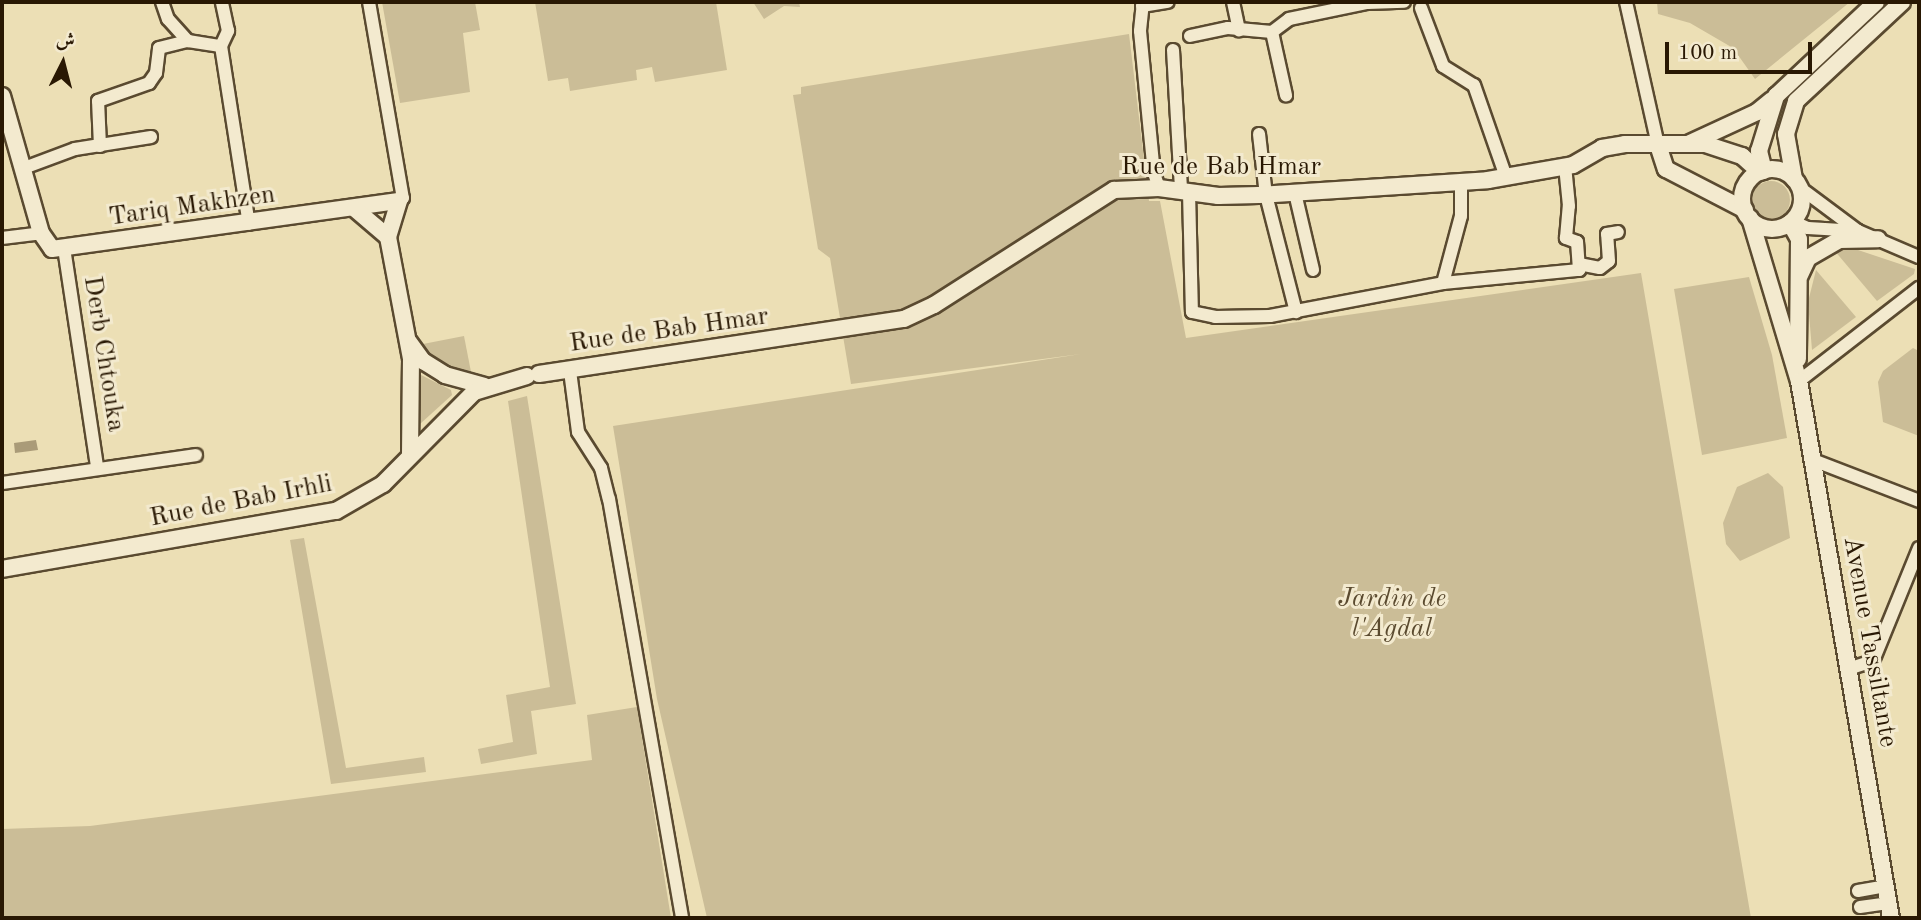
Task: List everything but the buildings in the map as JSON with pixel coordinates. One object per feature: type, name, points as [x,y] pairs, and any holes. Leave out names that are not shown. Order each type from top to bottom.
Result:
[{"type":"main road","points":[[1689,143],[1757,111],[1876,2]]},
{"type":"main road","points":[[1658,145],[1666,169],[1769,228],[1791,222],[1802,203],[1786,134],[1796,101],[1902,2]]},
{"type":"main road","points":[[2,96],[46,246],[64,248]]},
{"type":"main road","points":[[1762,171],[1759,151],[1776,96]]},
{"type":"main road","name":"Rue de Bab Hmar","points":[[533,375],[904,319],[934,305],[1114,190],[1159,188],[1266,195],[1506,177],[1565,166],[1612,145],[1689,143],[1734,153],[1762,171]]},
{"type":"main road","points":[[1747,214],[1744,189],[1762,171],[1779,170],[1797,183]]},
{"type":"main road","name":"Tariq Makhzen","points":[[64,248],[399,201]]},
{"type":"main road","points":[[399,201],[388,237],[409,342],[410,454]]},
{"type":"main road","points":[[355,209],[388,237]]},
{"type":"main road","name":"Avenue Tassiltante","points":[[1747,214],[1799,378],[1890,911]]},
{"type":"main road","name":"Avenue Tassiltante","points":[[1791,222],[1799,239],[1799,378]]},
{"type":"main road","points":[[1797,288],[1805,262],[1818,252],[1839,240],[1878,239]]},
{"type":"main road","points":[[409,342],[423,361],[445,375],[485,386]]},
{"type":"main road","name":"Rue de Bab Irhli","points":[[2,569],[336,511],[371,493],[464,400],[485,386],[533,375]]},
{"type":"street","points":[[162,2],[168,19],[188,41]]},
{"type":"street","points":[[222,2],[228,31],[221,46],[248,224]]},
{"type":"street","points":[[369,2],[403,198],[399,201]]},
{"type":"street","points":[[1159,188],[1154,173],[1140,31],[1142,4],[1168,2]]},
{"type":"street","points":[[1233,2],[1239,30]]},
{"type":"street","points":[[1190,36],[1220,28],[1272,32],[1289,19],[1367,3],[1405,2]]},
{"type":"street","points":[[1626,2],[1658,145]]},
{"type":"street","points":[[1421,8],[1443,66],[1474,85],[1506,177]]},
{"type":"street","points":[[1272,32],[1286,95]]},
{"type":"street","points":[[100,146],[98,101],[149,83],[156,73],[159,48],[188,41],[221,46]]},
{"type":"street","points":[[1173,50],[1192,312],[1215,317],[1296,312],[1443,283],[1580,270],[1577,242],[1566,238],[1569,206],[1565,166]]},
{"type":"street","points":[[1259,134],[1266,195],[1296,312]]},
{"type":"street","points":[[24,168],[69,150],[151,137]]},
{"type":"street","points":[[1443,283],[1461,216],[1461,181]]},
{"type":"street","points":[[1797,183],[1858,231],[1919,257]]},
{"type":"street","points":[[1295,192],[1314,270]]},
{"type":"street","points":[[1791,222],[1808,228],[1858,231]]},
{"type":"street","points":[[1579,264],[1600,268],[1609,261],[1607,234],[1618,232]]},
{"type":"street","points":[[3,235],[41,233]]},
{"type":"street","name":"Derb Chtouka","points":[[64,248],[97,467]]},
{"type":"street","points":[[1799,378],[1919,288]]},
{"type":"street","points":[[569,371],[578,432],[601,468],[609,499],[682,918]]},
{"type":"street","name":"Derb Chtouka","points":[[2,483],[97,467],[197,455]]},
{"type":"street","points":[[1813,460],[1919,501]]},
{"type":"street","points":[[1849,669],[1873,661],[1919,548]]},
{"type":"street","points":[[1858,891],[1886,886]]},
{"type":"street","points":[[1860,907],[1890,911]]},
{"type":"green space","points":[[382,2],[475,2],[480,30],[463,33],[470,92],[400,103]]},
{"type":"green space","points":[[535,2],[716,2],[727,70],[655,82],[652,67],[636,70],[637,80],[570,91],[568,78],[548,81]]},
{"type":"green space","points":[[753,2],[799,2],[800,7],[784,6],[764,19]]},
{"type":"green space","points":[[1657,2],[1850,2],[1755,79],[1733,48],[1690,23],[1658,14]]},
{"type":"green space","name":"Jardin de l'Agdal","points":[[1129,34],[1149,201],[1160,201],[1186,338],[1641,273],[1751,918],[707,918],[657,699],[613,426],[1081,354],[851,384],[830,258],[818,249],[793,95],[801,94],[801,87]]},
{"type":"green space","points":[[1771,181],[1784,187],[1790,200],[1784,213],[1771,219],[1758,213],[1752,200],[1758,187]]},
{"type":"green space","points":[[1849,247],[1915,269],[1914,274],[1877,301],[1834,250]]},
{"type":"green space","points":[[1816,270],[1856,317],[1812,350],[1808,302]]},
{"type":"green space","points":[[1749,277],[1772,355],[1787,438],[1702,455],[1674,289]]},
{"type":"green space","points":[[464,336],[471,372],[466,374],[430,354],[423,344]]},
{"type":"green space","points":[[1913,348],[1919,351],[1919,436],[1883,422],[1878,382],[1883,371]]},
{"type":"green space","points":[[417,373],[451,390],[452,395],[420,424],[415,421]]},
{"type":"green space","points":[[527,396],[576,704],[531,711],[537,754],[481,764],[478,749],[513,742],[506,695],[550,687],[508,401]]},
{"type":"green space","points":[[1768,473],[1783,487],[1790,538],[1740,561],[1726,544],[1723,523],[1737,487]]},
{"type":"green space","points":[[304,538],[346,768],[424,757],[426,772],[331,784],[290,540]]},
{"type":"green space","points":[[637,707],[671,918],[2,918],[2,829],[90,826],[592,760],[587,715]]},
{"type":"shaded area","points":[[36,440],[38,450],[15,453],[14,443]]}]
